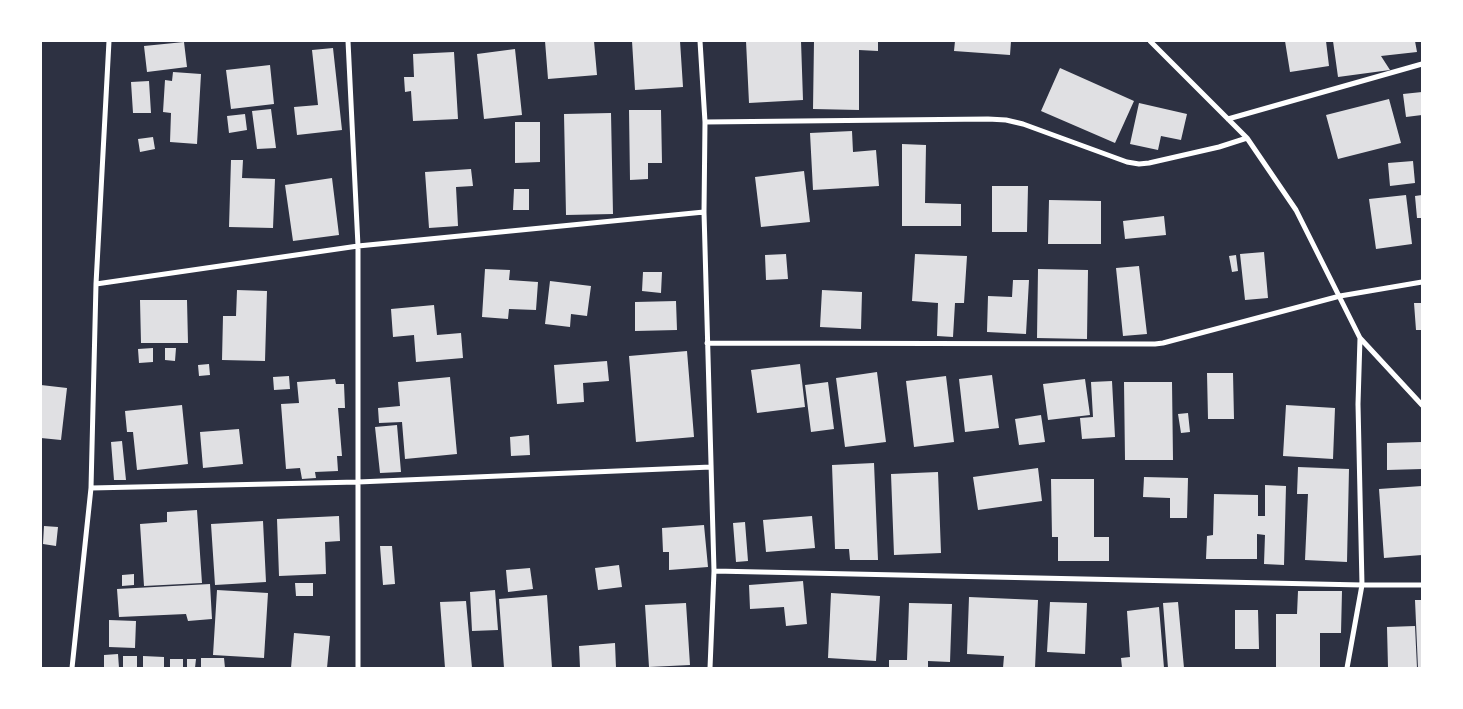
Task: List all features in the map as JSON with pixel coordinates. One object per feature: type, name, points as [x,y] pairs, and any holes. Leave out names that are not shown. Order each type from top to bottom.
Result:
[{"type":"street","points":[[72,668],[91,488],[96,284],[109,41]]},
{"type":"street","points":[[348,41],[358,246],[358,668]]},
{"type":"street","points":[[700,41],[705,122],[704,212],[714,571],[710,668]]},
{"type":"street","points":[[1150,41],[1247,138],[1296,210],[1360,338],[1422,405]]},
{"type":"street","points":[[1228,119],[1422,64]]},
{"type":"street","points":[[705,122],[988,118],[1023,124],[1127,162],[1139,164],[1210,149],[1247,138]]},
{"type":"street","points":[[96,284],[358,246],[704,212]]},
{"type":"street","points":[[707,343],[1154,344],[1340,296],[1422,282]]},
{"type":"street","points":[[1347,668],[1362,585],[1358,404],[1360,338]]},
{"type":"street","points":[[91,488],[358,482],[710,467]]},
{"type":"street","points":[[714,571],[1422,585]]},
{"type":"building","points":[[545,41],[594,41],[597,75],[548,79]]},
{"type":"building","points":[[632,41],[680,41],[683,87],[635,90]]},
{"type":"building","points":[[746,41],[801,41],[803,100],[749,103]]},
{"type":"building","points":[[814,41],[878,41],[878,51],[859,50],[859,110],[813,109]]},
{"type":"building","points":[[955,41],[1011,41],[1010,55],[954,51]]},
{"type":"building","points":[[1285,41],[1326,41],[1329,66],[1290,72]]},
{"type":"building","points":[[1333,41],[1415,41],[1417,52],[1381,56],[1390,70],[1338,77]]},
{"type":"building","points":[[184,42],[187,67],[147,72],[144,46]]},
{"type":"building","points":[[333,48],[342,130],[297,135],[294,107],[318,105],[312,50]]},
{"type":"building","points":[[515,49],[522,115],[484,119],[477,54]]},
{"type":"building","points":[[454,52],[458,119],[413,121],[411,91],[405,92],[404,77],[414,77],[413,54]]},
{"type":"building","points":[[270,65],[274,104],[231,109],[226,70]]},
{"type":"building","points":[[1060,68],[1134,101],[1115,143],[1041,111]]},
{"type":"building","points":[[173,72],[201,74],[197,144],[170,142],[171,113],[163,112],[165,80],[172,81]]},
{"type":"building","points":[[149,81],[151,113],[133,113],[131,82]]},
{"type":"building","points":[[1422,92],[1422,115],[1406,117],[1403,94]]},
{"type":"building","points":[[1389,99],[1401,143],[1338,159],[1326,115]]},
{"type":"building","points":[[1139,103],[1187,114],[1181,140],[1161,136],[1158,150],[1130,144]]},
{"type":"building","points":[[271,109],[276,148],[257,149],[252,111]]},
{"type":"building","points":[[629,110],[661,110],[662,163],[648,163],[648,179],[630,180]]},
{"type":"building","points":[[611,113],[613,214],[566,215],[564,114]]},
{"type":"building","points":[[245,114],[247,130],[229,133],[227,116]]},
{"type":"building","points":[[515,122],[540,122],[540,162],[515,163]]},
{"type":"building","points":[[852,131],[853,152],[876,150],[879,186],[813,190],[810,133]]},
{"type":"building","points":[[153,137],[155,149],[140,152],[138,139]]},
{"type":"building","points":[[902,144],[926,145],[925,203],[961,204],[961,226],[902,226]]},
{"type":"building","points":[[231,160],[243,160],[242,178],[275,179],[273,228],[229,227]]},
{"type":"building","points":[[1413,161],[1415,183],[1390,186],[1388,163]]},
{"type":"building","points":[[471,169],[473,186],[456,187],[458,226],[429,228],[425,172]]},
{"type":"building","points":[[804,171],[810,222],[761,227],[755,177]]},
{"type":"building","points":[[332,178],[339,235],[293,241],[285,185]]},
{"type":"building","points":[[992,186],[1028,186],[1027,232],[992,232]]},
{"type":"building","points":[[514,189],[529,189],[529,210],[513,210]]},
{"type":"building","points":[[1406,195],[1412,244],[1376,249],[1369,199]]},
{"type":"building","points":[[1422,195],[1422,218],[1417,218],[1415,196]]},
{"type":"building","points":[[1049,200],[1101,201],[1101,244],[1048,244]]},
{"type":"building","points":[[1164,216],[1166,235],[1125,239],[1123,221]]},
{"type":"building","points":[[1264,252],[1268,298],[1245,300],[1240,254]]},
{"type":"building","points":[[786,254],[788,279],[766,280],[765,255]]},
{"type":"building","points":[[915,254],[967,256],[964,303],[955,303],[953,337],[937,336],[938,303],[912,301]]},
{"type":"building","points":[[1236,255],[1238,271],[1232,272],[1229,256]]},
{"type":"building","points":[[1139,266],[1147,334],[1123,336],[1116,268]]},
{"type":"building","points":[[485,269],[510,270],[509,280],[538,282],[536,310],[509,309],[508,319],[482,317]]},
{"type":"building","points":[[1038,269],[1088,270],[1087,339],[1037,338]]},
{"type":"building","points":[[643,272],[662,272],[661,293],[642,291]]},
{"type":"building","points":[[1013,280],[1029,280],[1026,334],[987,332],[988,296],[1012,297]]},
{"type":"building","points":[[550,281],[591,286],[587,316],[571,314],[570,327],[545,324]]},
{"type":"building","points":[[237,290],[267,291],[265,361],[222,360],[223,316],[236,316]]},
{"type":"building","points":[[822,290],[862,292],[861,329],[820,327]]},
{"type":"building","points":[[140,300],[187,300],[188,343],[141,343]]},
{"type":"building","points":[[676,301],[677,330],[635,331],[635,302]]},
{"type":"building","points":[[1414,303],[1422,303],[1422,330],[1416,330]]},
{"type":"building","points":[[434,305],[437,335],[461,333],[463,358],[416,362],[414,335],[393,337],[391,309]]},
{"type":"building","points":[[153,348],[153,362],[139,363],[138,349]]},
{"type":"building","points":[[165,348],[176,348],[175,361],[165,360]]},
{"type":"building","points":[[687,351],[694,437],[636,442],[629,356]]},
{"type":"building","points":[[607,361],[609,381],[583,383],[584,402],[557,404],[554,365]]},
{"type":"building","points":[[209,364],[210,375],[199,376],[198,365]]},
{"type":"building","points":[[800,364],[805,407],[757,413],[751,370]]},
{"type":"building","points":[[877,372],[886,442],[845,447],[836,378]]},
{"type":"building","points":[[1207,373],[1233,373],[1234,419],[1208,419]]},
{"type":"building","points":[[992,375],[999,428],[965,432],[959,379]]},
{"type":"building","points":[[289,376],[290,389],[274,390],[273,377]]},
{"type":"building","points":[[946,376],[954,442],[914,447],[906,381]]},
{"type":"building","points":[[450,377],[457,454],[405,459],[402,422],[379,423],[378,408],[400,406],[398,382]]},
{"type":"building","points":[[335,379],[336,384],[344,384],[345,408],[338,408],[342,456],[337,456],[338,471],[315,472],[316,478],[302,479],[300,468],[286,469],[281,404],[299,403],[297,382]]},
{"type":"building","points":[[1085,379],[1090,415],[1048,420],[1043,384]]},
{"type":"building","points":[[1112,381],[1115,437],[1082,439],[1080,418],[1093,417],[1091,382]]},
{"type":"building","points":[[828,382],[834,429],[811,432],[805,385]]},
{"type":"building","points":[[1124,382],[1172,382],[1173,460],[1125,460]]},
{"type":"building","points":[[41,385],[67,388],[61,440],[41,438]]},
{"type":"building","points":[[182,405],[188,464],[137,470],[133,432],[127,432],[125,411]]},
{"type":"building","points":[[1286,405],[1335,408],[1333,459],[1283,456]]},
{"type":"building","points":[[1188,413],[1190,432],[1181,433],[1178,414]]},
{"type":"building","points":[[1041,415],[1045,442],[1019,445],[1015,419]]},
{"type":"building","points":[[397,425],[401,472],[380,473],[375,427]]},
{"type":"building","points":[[239,429],[243,464],[203,468],[200,432]]},
{"type":"building","points":[[529,435],[530,455],[511,456],[510,437]]},
{"type":"building","points":[[122,441],[126,480],[114,480],[111,442]]},
{"type":"building","points":[[1422,442],[1422,469],[1387,470],[1387,443]]},
{"type":"building","points":[[874,463],[878,560],[850,560],[849,549],[835,549],[832,465]]},
{"type":"building","points":[[1298,467],[1349,469],[1347,562],[1305,560],[1308,494],[1297,494]]},
{"type":"building","points":[[1038,468],[1042,501],[978,510],[973,477]]},
{"type":"building","points":[[938,472],[941,553],[894,555],[891,474]]},
{"type":"building","points":[[1144,477],[1188,478],[1187,518],[1170,518],[1170,498],[1143,497]]},
{"type":"building","points":[[1051,479],[1094,479],[1094,537],[1109,537],[1109,561],[1058,561],[1058,537],[1052,537]]},
{"type":"building","points":[[1265,485],[1286,486],[1284,565],[1264,564],[1265,535],[1257,534],[1257,559],[1206,559],[1207,536],[1213,535],[1214,494],[1258,495],[1258,516],[1265,516]]},
{"type":"building","points":[[1422,486],[1422,555],[1384,558],[1379,489]]},
{"type":"building","points":[[197,510],[202,583],[144,586],[140,524],[167,522],[167,512]]},
{"type":"building","points":[[339,516],[340,541],[325,542],[326,574],[279,576],[277,519]]},
{"type":"building","points":[[812,516],[815,548],[766,552],[763,520]]},
{"type":"building","points":[[263,521],[266,582],[215,585],[211,524]]},
{"type":"building","points":[[745,522],[748,561],[736,562],[733,523]]},
{"type":"building","points":[[704,525],[708,567],[669,570],[669,552],[663,552],[662,528]]},
{"type":"building","points":[[44,526],[58,527],[56,546],[43,544]]},
{"type":"building","points":[[380,546],[392,546],[395,584],[383,585]]},
{"type":"building","points":[[619,565],[622,587],[598,590],[595,568]]},
{"type":"building","points":[[530,568],[533,589],[508,592],[506,570]]},
{"type":"building","points":[[134,574],[134,585],[122,586],[122,575]]},
{"type":"building","points":[[803,581],[807,624],[786,626],[784,607],[750,609],[749,585]]},
{"type":"building","points":[[295,583],[313,583],[313,596],[296,596]]},
{"type":"building","points":[[210,584],[212,619],[188,621],[186,614],[119,617],[117,589]]},
{"type":"building","points":[[217,590],[268,593],[264,658],[213,655]]},
{"type":"building","points":[[495,590],[498,630],[472,631],[470,592]]},
{"type":"building","points":[[1298,591],[1342,591],[1341,633],[1320,633],[1320,668],[1276,668],[1276,614],[1297,614]]},
{"type":"building","points":[[831,593],[880,596],[876,661],[828,658]]},
{"type":"building","points":[[547,595],[552,668],[504,668],[499,599]]},
{"type":"building","points":[[969,597],[1038,600],[1035,668],[1003,668],[1004,656],[967,654]]},
{"type":"building","points":[[1415,600],[1422,600],[1422,668],[1418,668]]},
{"type":"building","points":[[466,601],[472,668],[445,668],[440,602]]},
{"type":"building","points":[[1050,602],[1087,603],[1085,654],[1047,652]]},
{"type":"building","points":[[1178,602],[1184,668],[1168,668],[1163,603]]},
{"type":"building","points":[[686,603],[690,665],[649,667],[645,605]]},
{"type":"building","points":[[909,603],[952,604],[950,662],[928,661],[928,668],[889,668],[889,660],[907,660]]},
{"type":"building","points":[[1159,607],[1164,668],[1122,668],[1121,658],[1130,657],[1127,611]]},
{"type":"building","points":[[1235,610],[1258,610],[1259,649],[1235,649]]},
{"type":"building","points":[[109,620],[136,621],[135,648],[109,647]]},
{"type":"building","points":[[1415,626],[1417,668],[1388,668],[1387,627]]},
{"type":"building","points":[[294,633],[330,636],[327,668],[291,668]]},
{"type":"building","points":[[615,643],[616,668],[580,668],[579,646]]},
{"type":"building","points":[[118,654],[119,668],[104,668],[104,655]]},
{"type":"building","points":[[123,656],[137,656],[137,668],[123,668]]},
{"type":"building","points":[[143,656],[164,657],[164,668],[143,668]]},
{"type":"building","points":[[201,658],[224,658],[225,668],[201,668]]},
{"type":"building","points":[[170,659],[183,659],[183,668],[170,668]]},
{"type":"building","points":[[187,659],[196,659],[195,668],[187,668]]}]
